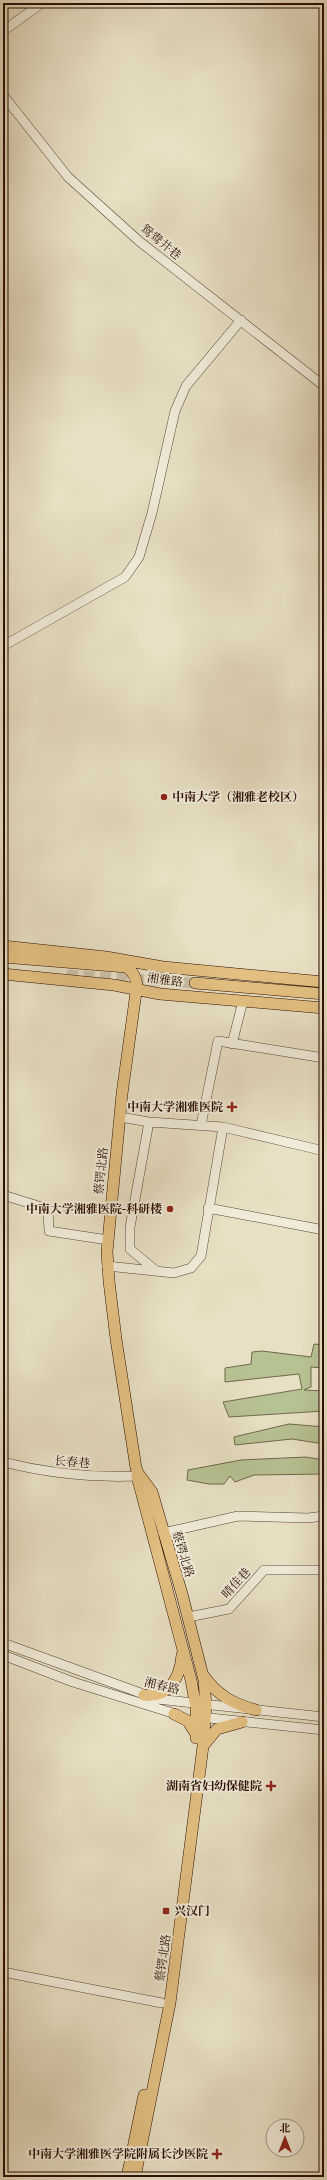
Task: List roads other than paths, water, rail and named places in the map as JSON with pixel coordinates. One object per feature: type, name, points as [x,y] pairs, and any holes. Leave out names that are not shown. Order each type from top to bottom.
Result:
[{"type":"main road","name":"湘雅路","points":[[3,946],[106,957],[163,967],[324,982]]},
{"type":"main road","name":"湘雅路","points":[[3,957],[127,967],[163,967]]},
{"type":"main road","points":[[106,957],[127,967]]},
{"type":"main road","name":"蔡锷北路","points":[[127,967],[136,979],[136,989],[120,1117],[108,1240],[108,1266],[121,1374],[136,1468],[200,1705]]},
{"type":"main road","name":"湘雅路","points":[[3,974],[114,985],[160,994],[324,1008]]},
{"type":"main road","name":"湘雅路","points":[[195,983],[324,994]]},
{"type":"main road","name":"蔡锷北路","points":[[135,2177],[170,2003],[200,1742],[202,1674],[188,1617],[152,1492],[138,1476]]},
{"type":"main road","points":[[144,1695],[155,1696],[173,1684],[180,1670],[182,1642]]},
{"type":"main road","points":[[202,1674],[220,1696],[236,1704],[256,1710]]},
{"type":"main road","points":[[174,1714],[188,1721],[200,1742],[217,1729],[242,1722]]},
{"type":"main road","name":"蔡锷北路","points":[[127,2177],[162,2003],[200,1742]]},
{"type":"street","points":[[3,32],[42,3]]},
{"type":"street","name":"鸳鸯井巷","points":[[3,95],[68,178],[139,241],[324,386]]},
{"type":"street","points":[[3,646],[125,577],[139,557],[152,514],[176,411],[186,386],[241,320]]},
{"type":"street","points":[[232,1044],[243,1001]]},
{"type":"street","points":[[201,1125],[218,1041],[324,1058]]},
{"type":"street","points":[[120,1117],[149,1122],[201,1125],[223,1128],[324,1151]]},
{"type":"street","points":[[149,1122],[130,1228],[130,1249],[156,1271]]},
{"type":"street","points":[[108,1266],[174,1272],[191,1268],[201,1256],[208,1208],[223,1128]]},
{"type":"street","points":[[3,1195],[48,1209],[48,1231],[108,1240]]},
{"type":"street","points":[[208,1208],[324,1230]]},
{"type":"street","name":"长春巷","points":[[3,1462],[31,1469],[80,1477],[138,1476]]},
{"type":"street","points":[[163,1533],[238,1516],[308,1518],[324,1516]]},
{"type":"street","name":"晴佳巷","points":[[188,1617],[229,1609],[264,1570],[324,1570]]},
{"type":"street","name":"湘春路","points":[[3,1643],[144,1695],[167,1701],[324,1717]]},
{"type":"street","name":"湘春路","points":[[3,1655],[73,1682],[174,1714],[324,1730]]},
{"type":"street","points":[[3,1972],[162,2003]]},
{"type":"tunnel","points":[[67,975],[195,983]]},
{"type":"place","name":"中南大学（湘雅老校区）","points":[[164,797]]},
{"type":"place","name":"中南大学湘雅医院","points":[[232,1107]]},
{"type":"place","name":"中南大学湘雅医院-科研楼","points":[[170,1209]]},
{"type":"place","name":"湖南省妇幼保健院","points":[[271,1786]]},
{"type":"place","name":"兴汉门","points":[[166,1911]]},
{"type":"place","name":"中南大学湘雅医学院附属长沙医院","points":[[217,2154]]}]
